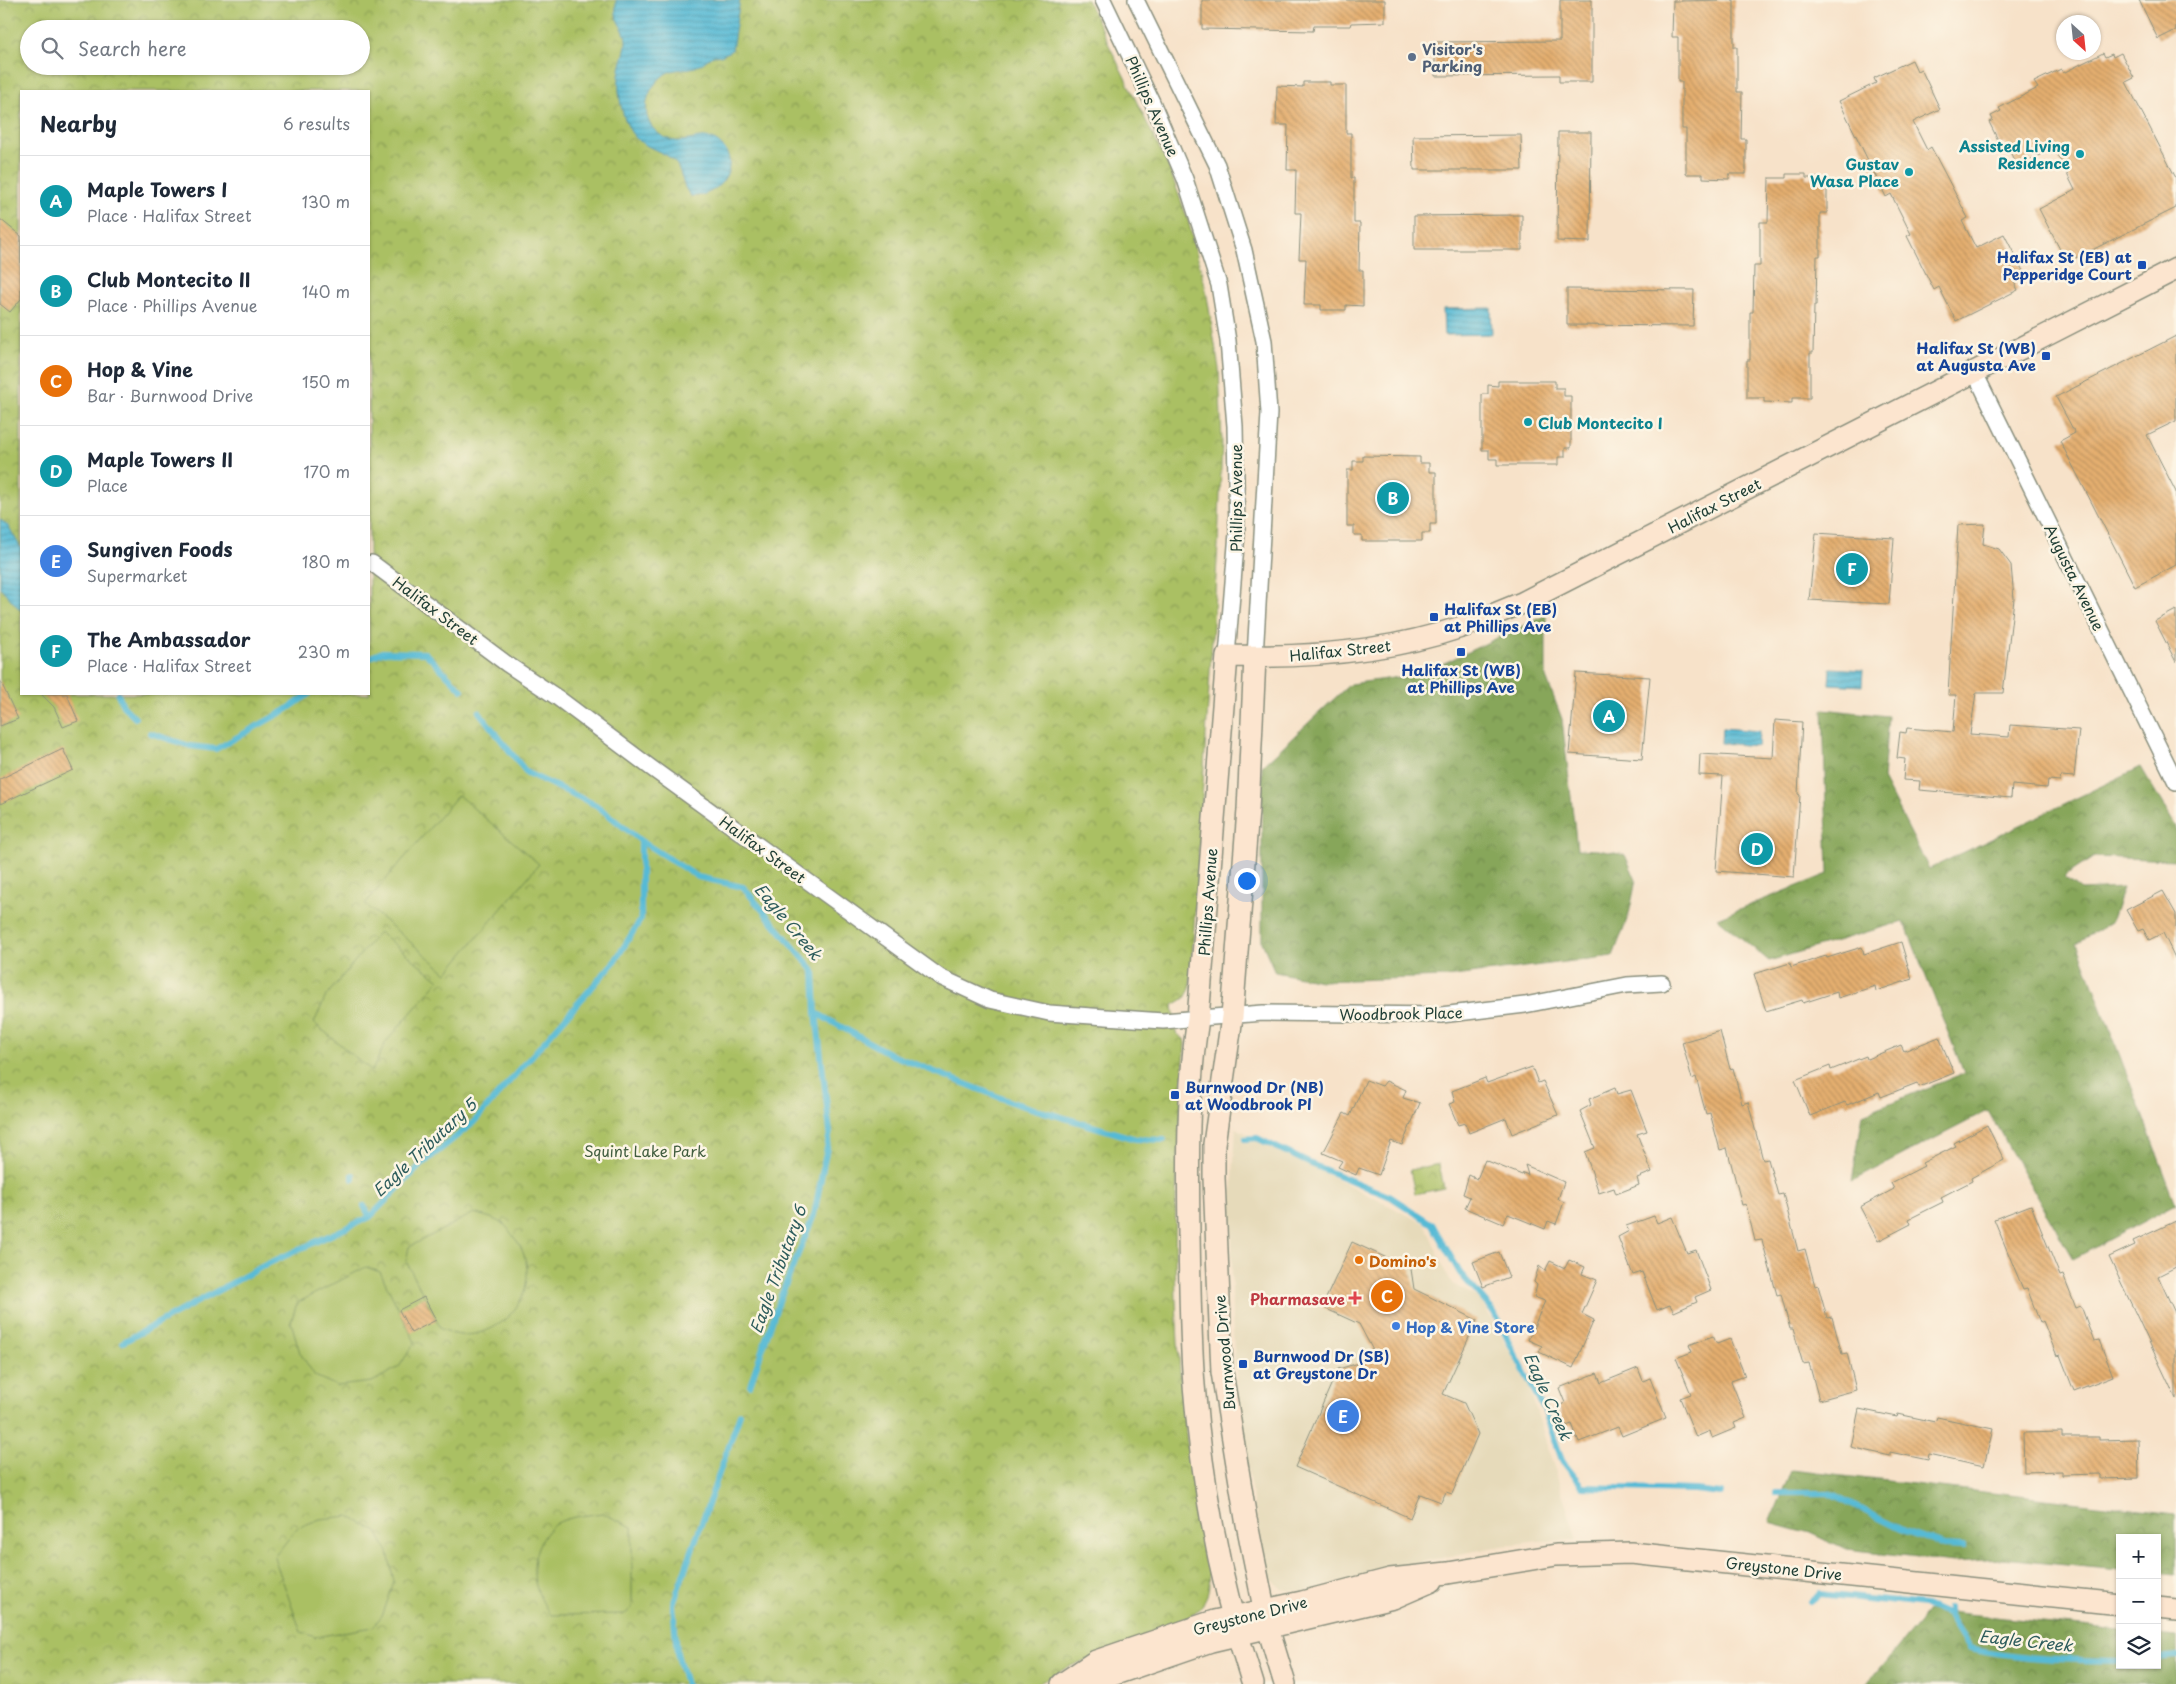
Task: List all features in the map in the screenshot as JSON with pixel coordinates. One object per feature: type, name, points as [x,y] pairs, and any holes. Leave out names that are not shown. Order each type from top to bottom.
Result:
[{"type":"street","name":"Phillips Avenue","points":[[1103,0],[1152,102],[1185,179],[1219,285],[1228,341],[1235,426],[1237,532],[1198,1019]]},
{"type":"street","name":"Phillips Avenue","points":[[1136,0],[1217,165],[1244,250],[1264,342],[1269,413],[1248,810],[1232,1017]]},
{"type":"street","name":"Halifax Street","points":[[1227,656],[1255,657],[1382,647],[1428,637],[1522,603],[2176,269]]},
{"type":"street","name":"Augusta Avenue","points":[[1974,372],[2176,782]]},
{"type":"street","name":"Halifax Street","points":[[372,563],[507,664],[558,698],[658,773],[940,977],[990,1000],[1049,1013],[1162,1022],[1198,1019]]},
{"type":"street","name":"Woodbrook Place","points":[[1198,1019],[1263,1014],[1442,1015],[1526,1005],[1628,985],[1662,983]]},
{"type":"street","name":"Burnwood Drive","points":[[1232,1017],[1214,1144],[1222,1372],[1246,1520],[1266,1619],[1285,1684]]},
{"type":"street","name":"Burnwood Drive","points":[[1198,1019],[1194,1043],[1189,1162],[1190,1309],[1194,1384],[1203,1471],[1234,1626],[1253,1684]]},
{"type":"street","name":"Greystone Drive","points":[[1086,1684],[1211,1641],[1234,1626],[1266,1619],[1390,1579],[1448,1574],[1556,1556],[1630,1553],[2116,1604]]},
{"type":"street","points":[[2161,1608],[2176,1610]]},
{"type":"street","name":"Greystone Drive","points":[[1062,1684],[1096,1661],[1214,1621],[1234,1626]]},
{"type":"shaded area","points":[[1236,1128],[1425,1224],[1451,1283],[1480,1299],[1509,1350],[1519,1356],[1577,1540],[1538,1541],[1495,1547],[1396,1567],[1301,1592],[1282,1589],[1272,1580],[1269,1576],[1255,1511],[1245,1454],[1235,1363],[1232,1315],[1232,1198]]},
{"type":"green space","name":"Squint Lake Park","points":[[0,0],[1087,0],[1169,168],[1188,220],[1206,290],[1219,369],[1222,443],[1218,545],[1190,989],[1185,998],[1173,1005],[1176,1033],[1184,1039],[1185,1043],[1176,1198],[1177,1332],[1190,1466],[1207,1549],[1209,1582],[1207,1596],[1203,1604],[1184,1621],[1068,1667],[1038,1684],[0,1684]]},
{"type":"green space","points":[[1546,615],[1546,677],[1562,719],[1577,849],[1598,850],[1625,855],[1636,880],[1629,914],[1613,956],[1446,977],[1321,981],[1275,972],[1262,942],[1262,766],[1350,684],[1421,674]]},
{"type":"green space","points":[[1823,709],[1888,716],[1883,779],[1929,869],[2141,767],[2176,827],[2176,860],[2094,857],[2064,877],[2081,890],[2123,888],[2111,922],[2077,943],[2176,1204],[2073,1259],[1988,1111],[1852,1181],[1863,1114],[1964,1073],[1904,921],[1769,961],[1717,918],[1828,874]]},
{"type":"green space","points":[[458,795],[539,864],[447,973],[365,904]]},
{"type":"green space","points":[[379,932],[439,980],[386,1042],[372,1071],[314,1023],[326,996]]},
{"type":"green space","points":[[1439,1164],[1444,1188],[1415,1194],[1410,1170]]},
{"type":"green space","points":[[474,1213],[497,1220],[508,1229],[523,1252],[527,1268],[526,1285],[520,1300],[511,1314],[498,1325],[482,1332],[461,1335],[441,1329],[406,1261],[409,1247]]},
{"type":"green space","points":[[366,1267],[380,1272],[415,1342],[399,1367],[372,1382],[337,1386],[315,1376],[300,1353],[291,1322],[297,1303]]},
{"type":"green space","points":[[1791,1470],[2176,1514],[2176,1575],[2161,1573],[2161,1534],[2116,1534],[2116,1570],[2002,1559],[1954,1562],[1846,1550],[1810,1533],[1770,1522]]},
{"type":"green space","points":[[602,1513],[632,1527],[632,1608],[625,1614],[551,1615],[537,1591],[535,1583],[535,1556],[540,1543],[548,1530],[559,1522]]},
{"type":"green space","points":[[349,1516],[377,1532],[388,1552],[394,1582],[383,1614],[373,1627],[315,1637],[301,1632],[274,1557],[297,1528],[320,1519]]},
{"type":"green space","points":[[1929,1610],[2116,1630],[2116,1669],[2161,1669],[2161,1634],[2176,1636],[2176,1684],[1867,1684]]},
{"type":"water","points":[[616,0],[740,0],[732,50],[721,56],[714,55],[695,67],[665,74],[657,82],[647,100],[646,110],[648,119],[660,135],[677,141],[699,138],[710,139],[716,141],[725,149],[729,158],[729,168],[726,177],[720,185],[711,191],[702,195],[691,196],[673,160],[642,143],[627,125],[619,93],[620,69],[626,40],[616,17]]},
{"type":"water","points":[[1491,308],[1492,334],[1444,335],[1443,309]]},
{"type":"water","points":[[0,519],[9,527],[20,546],[20,610],[0,587]]},
{"type":"water","points":[[1830,668],[1863,670],[1862,686],[1829,684]]},
{"type":"water","points":[[1722,728],[1759,731],[1758,746],[1721,743]]},
{"type":"building","points":[[1202,0],[1385,0],[1385,22],[1351,23],[1350,26],[1314,26],[1313,31],[1202,29]]},
{"type":"building","points":[[1560,0],[1592,0],[1592,82],[1559,82],[1559,75],[1435,76],[1435,42],[1560,41]]},
{"type":"building","points":[[1734,0],[1734,47],[1737,47],[1737,92],[1742,92],[1741,139],[1746,139],[1746,174],[1729,174],[1729,179],[1703,178],[1703,174],[1686,174],[1686,129],[1682,129],[1682,82],[1678,82],[1678,37],[1672,37],[1673,1]]},
{"type":"building","points":[[2139,0],[2176,0],[2176,30],[2158,39]]},
{"type":"building","name":"Assisted Living Residence","points":[[2103,53],[2105,57],[2112,54],[2113,57],[2121,53],[2134,78],[2126,82],[2176,178],[2176,208],[2076,258],[2074,254],[2065,259],[2039,209],[2075,190],[2054,148],[2017,166],[2005,142],[2000,144],[1989,122],[1993,120],[1991,116],[2001,111],[1999,108],[2038,88],[2034,82],[2061,69],[2063,73],[2089,60],[2101,60],[2101,54]]},
{"type":"building","name":"Gustav Wasa Place","points":[[1912,60],[1917,71],[1921,69],[1940,109],[1913,122],[1927,150],[1931,147],[1968,218],[1962,221],[1976,248],[2004,234],[2024,273],[2012,278],[2018,290],[1956,321],[1939,287],[1934,290],[1907,236],[1911,234],[1891,194],[1886,197],[1839,101],[1876,83],[1874,78]]},
{"type":"building","points":[[1303,82],[1330,82],[1330,85],[1346,85],[1346,133],[1351,133],[1354,223],[1360,223],[1359,270],[1363,270],[1363,306],[1346,305],[1346,310],[1321,310],[1321,305],[1304,305],[1306,259],[1299,259],[1301,213],[1295,213],[1296,170],[1287,170],[1288,125],[1276,125],[1277,86],[1303,87]]},
{"type":"building","points":[[1558,132],[1591,132],[1590,242],[1557,241]]},
{"type":"building","points":[[1521,135],[1522,170],[1414,170],[1413,136]]},
{"type":"building","points":[[1786,174],[1806,174],[1806,178],[1827,178],[1827,213],[1820,213],[1820,256],[1817,256],[1813,353],[1810,353],[1810,398],[1792,398],[1792,403],[1764,402],[1764,398],[1747,398],[1747,360],[1750,360],[1750,312],[1753,312],[1754,266],[1760,266],[1760,222],[1768,222],[1769,178],[1786,178]]},
{"type":"building","points":[[1522,215],[1522,250],[1414,250],[1414,216]]},
{"type":"building","points":[[0,219],[20,235],[20,300],[10,312],[0,304]]},
{"type":"building","points":[[1567,289],[1694,290],[1693,326],[1567,325]]},
{"type":"building","points":[[2176,336],[2176,421],[2147,435],[2176,492],[2176,565],[2135,587],[2060,441],[2075,433],[2056,397]]},
{"type":"building","name":"Club Montecito I","points":[[1498,381],[1555,381],[1555,388],[1564,388],[1564,396],[1571,396],[1571,448],[1565,448],[1565,457],[1558,457],[1558,465],[1497,465],[1497,459],[1489,459],[1489,450],[1482,450],[1482,394],[1488,394],[1488,385],[1498,386]]},
{"type":"building","points":[[1363,456],[1420,457],[1420,463],[1429,463],[1429,472],[1436,472],[1436,524],[1430,524],[1430,533],[1422,533],[1422,541],[1362,541],[1362,535],[1354,535],[1354,526],[1347,526],[1347,470],[1353,470],[1353,461],[1363,461]]},
{"type":"building","points":[[1985,524],[1983,544],[1999,549],[2011,565],[2014,599],[2003,693],[1976,693],[1970,734],[2009,737],[2010,725],[2079,730],[2074,777],[2061,776],[2060,781],[2048,780],[2047,788],[2012,785],[2011,798],[1919,790],[1920,781],[1903,780],[1905,759],[1897,758],[1900,732],[1906,733],[1907,728],[1953,732],[1956,695],[1948,695],[1958,525]]},
{"type":"building","points":[[1816,533],[1894,538],[1889,604],[1809,600]]},
{"type":"building","points":[[2176,610],[2176,662],[2155,621]]},
{"type":"building","points":[[1576,673],[1650,677],[1642,759],[1569,754]]},
{"type":"building","points":[[0,680],[18,719],[0,726]]},
{"type":"building","points":[[42,695],[67,695],[78,721],[63,727],[54,707]]},
{"type":"building","points":[[1775,720],[1802,722],[1798,794],[1800,795],[1794,877],[1716,871],[1723,776],[1699,775],[1700,754],[1773,758]]},
{"type":"building","points":[[63,749],[73,770],[0,804],[0,779]]},
{"type":"building","points":[[2163,891],[2176,914],[2176,960],[2163,933],[2149,940],[2143,929],[2138,931],[2126,910]]},
{"type":"building","points":[[1901,942],[1912,979],[1876,991],[1875,986],[1838,998],[1837,992],[1803,1003],[1802,1000],[1766,1011],[1754,974],[1790,963],[1791,967],[1826,956],[1827,958],[1862,947],[1864,954]]},
{"type":"building","points":[[1720,1031],[1730,1069],[1733,1068],[1742,1104],[1748,1102],[1763,1160],[1768,1159],[1778,1195],[1783,1194],[1798,1251],[1805,1249],[1815,1286],[1818,1285],[1827,1318],[1832,1317],[1842,1354],[1847,1353],[1856,1390],[1819,1400],[1809,1363],[1803,1364],[1793,1329],[1790,1329],[1781,1294],[1777,1295],[1762,1240],[1755,1241],[1746,1204],[1742,1205],[1727,1148],[1720,1150],[1710,1113],[1706,1114],[1696,1077],[1692,1079],[1682,1042]]},
{"type":"building","points":[[1939,1037],[1954,1073],[1919,1087],[1917,1083],[1881,1097],[1879,1092],[1847,1105],[1845,1102],[1810,1116],[1795,1080],[1830,1066],[1831,1070],[1866,1056],[1867,1059],[1901,1045],[1904,1051]]},
{"type":"building","points":[[1532,1067],[1538,1083],[1543,1081],[1558,1115],[1512,1134],[1506,1118],[1469,1133],[1465,1123],[1458,1125],[1449,1104],[1455,1102],[1452,1091],[1485,1078],[1487,1083]]},
{"type":"building","points":[[1366,1080],[1382,1086],[1386,1081],[1406,1090],[1403,1098],[1420,1103],[1402,1145],[1391,1141],[1379,1175],[1359,1168],[1356,1175],[1338,1167],[1342,1161],[1323,1153],[1344,1113],[1350,1116]]},
{"type":"building","points":[[1615,1088],[1617,1094],[1631,1090],[1647,1131],[1637,1134],[1652,1172],[1637,1178],[1639,1185],[1616,1194],[1614,1188],[1599,1193],[1585,1152],[1595,1148],[1580,1111],[1591,1105],[1589,1099]]},
{"type":"building","points":[[1987,1125],[2004,1160],[1971,1178],[1972,1181],[1941,1197],[1943,1202],[1909,1219],[1911,1224],[1878,1241],[1860,1207],[1894,1189],[1891,1183],[1924,1166],[1922,1163],[1956,1146],[1954,1143]]},
{"type":"building","points":[[1485,1160],[1522,1175],[1523,1173],[1528,1175],[1525,1165],[1564,1182],[1558,1199],[1564,1202],[1556,1224],[1548,1221],[1545,1229],[1508,1214],[1503,1224],[1465,1208],[1470,1197],[1463,1194],[1469,1175],[1477,1179]]},
{"type":"building","points":[[2031,1205],[2060,1276],[2063,1275],[2076,1308],[2081,1306],[2094,1341],[2099,1340],[2113,1376],[2074,1391],[2060,1355],[2057,1356],[2043,1321],[2040,1323],[2027,1288],[2023,1289],[1994,1219]]},
{"type":"building","points":[[1654,1216],[1657,1223],[1672,1217],[1687,1253],[1696,1250],[1711,1290],[1695,1297],[1697,1302],[1674,1312],[1670,1305],[1657,1310],[1642,1272],[1633,1275],[1618,1237],[1629,1231],[1626,1226]]},
{"type":"building","points":[[2176,1221],[2176,1267],[2158,1276],[2176,1315],[2176,1399],[2109,1257],[2135,1245],[2133,1241]]},
{"type":"building","points":[[1352,1242],[1411,1269],[1414,1289],[1477,1320],[1443,1394],[1464,1403],[1478,1434],[1452,1494],[1446,1492],[1441,1502],[1420,1494],[1410,1518],[1295,1467],[1338,1369],[1377,1358],[1359,1324],[1322,1307]]},
{"type":"building","points":[[1499,1252],[1509,1277],[1483,1287],[1473,1262]]},
{"type":"building","points":[[1569,1260],[1585,1267],[1582,1274],[1597,1280],[1582,1314],[1594,1320],[1573,1368],[1539,1352],[1542,1346],[1528,1340],[1545,1301],[1534,1297],[1537,1285],[1534,1282],[1539,1266],[1545,1271],[1550,1261],[1565,1268]]},
{"type":"building","points":[[424,1297],[436,1320],[411,1333],[399,1310]]},
{"type":"building","points":[[1713,1336],[1717,1344],[1730,1339],[1745,1376],[1731,1381],[1746,1418],[1734,1423],[1736,1428],[1712,1438],[1710,1431],[1696,1437],[1680,1398],[1691,1394],[1676,1358],[1692,1352],[1689,1345]]},
{"type":"building","points":[[1638,1368],[1643,1381],[1650,1378],[1666,1418],[1622,1436],[1618,1427],[1579,1442],[1572,1424],[1566,1426],[1558,1406],[1565,1403],[1559,1388],[1597,1373],[1601,1383]]},
{"type":"building","points":[[1859,1409],[1897,1417],[1898,1414],[1935,1422],[1937,1417],[1993,1429],[1984,1466],[1929,1454],[1928,1460],[1890,1452],[1890,1456],[1851,1447]]},
{"type":"building","points":[[2062,1432],[2062,1437],[2099,1437],[2099,1440],[2138,1439],[2139,1478],[2100,1479],[2100,1474],[2062,1475],[2062,1471],[2024,1472],[2023,1433]]},
{"type":"waterway","name":"Eagle Creek","points":[[370,658],[382,652],[425,653],[462,690]]},
{"type":"waterway","name":"Eagle Creek","points":[[118,695],[123,706],[135,718]]},
{"type":"waterway","name":"Eagle Creek","points":[[150,733],[190,746],[216,749],[286,710],[308,695]]},
{"type":"waterway","name":"Eagle Creek","points":[[479,712],[527,773],[596,805],[641,841],[698,877],[743,887],[814,971],[816,1013],[830,1132],[814,1215],[780,1298],[750,1385]]},
{"type":"waterway","name":"Eagle Tributary 5","points":[[123,1342],[265,1265],[370,1217],[420,1166],[473,1123],[615,961],[641,919],[641,841]]},
{"type":"waterway","name":"Eagle Creek","points":[[816,1013],[892,1055],[1014,1103],[1136,1139],[1164,1140]]},
{"type":"waterway","name":"Eagle Creek","points":[[1245,1139],[1257,1138],[1311,1164],[1391,1197],[1432,1224],[1460,1273],[1493,1311],[1545,1412],[1563,1463],[1582,1487],[1695,1490],[1721,1493]]},
{"type":"waterway","points":[[364,1206],[370,1217]]},
{"type":"waterway","name":"Eagle Tributary 6","points":[[686,1684],[677,1653],[673,1604],[740,1414]]},
{"type":"waterway","name":"Eagle Creek","points":[[1775,1493],[1828,1493],[1904,1531],[1945,1545],[1963,1546]]},
{"type":"waterway","points":[[1810,1602],[1820,1594],[1925,1605],[1948,1615]]},
{"type":"waterway","name":"Eagle Creek","points":[[1948,1608],[1948,1615],[1969,1648],[2025,1657],[2116,1661]]},
{"type":"waterway","name":"Eagle Creek","points":[[2161,1658],[2176,1656]]},
{"type":"place","name":"Visitor's Parking","points":[[1412,57]]},
{"type":"place","name":"Assisted Living Residence","points":[[2080,154]]},
{"type":"place","name":"Gustav Wasa Place","points":[[1909,172]]},
{"type":"place","name":"Halifax St (EB) at Pepperidge Court","points":[[2142,265]]},
{"type":"place","name":"Halifax St (WB) at Augusta Ave","points":[[2046,356]]},
{"type":"place","name":"Club Montecito I","points":[[1528,422]]},
{"type":"place","name":"Club Montecito II","points":[[1393,498]]},
{"type":"place","name":"The Ambassador","points":[[1852,569]]},
{"type":"place","name":"Halifax St (EB) at Phillips Ave","points":[[1434,617]]},
{"type":"place","name":"Halifax St (WB) at Phillips Ave","points":[[1461,652]]},
{"type":"place","name":"Maple Towers I","points":[[1609,716]]},
{"type":"place","name":"Maple Towers II","points":[[1757,849]]},
{"type":"place","name":"Burnwood Dr (NB) at Woodbrook Pl","points":[[1175,1095]]},
{"type":"place","name":"Domino's","points":[[1359,1260]]},
{"type":"place","name":"Hop & Vine","points":[[1387,1296]]},
{"type":"place","name":"Pharmasave","points":[[1355,1298]]},
{"type":"place","name":"Hop & Vine Store","points":[[1396,1326]]},
{"type":"place","name":"Burnwood Dr (SB) at Greystone Dr","points":[[1243,1364]]},
{"type":"place","name":"Sungiven Foods","points":[[1343,1416]]}]
